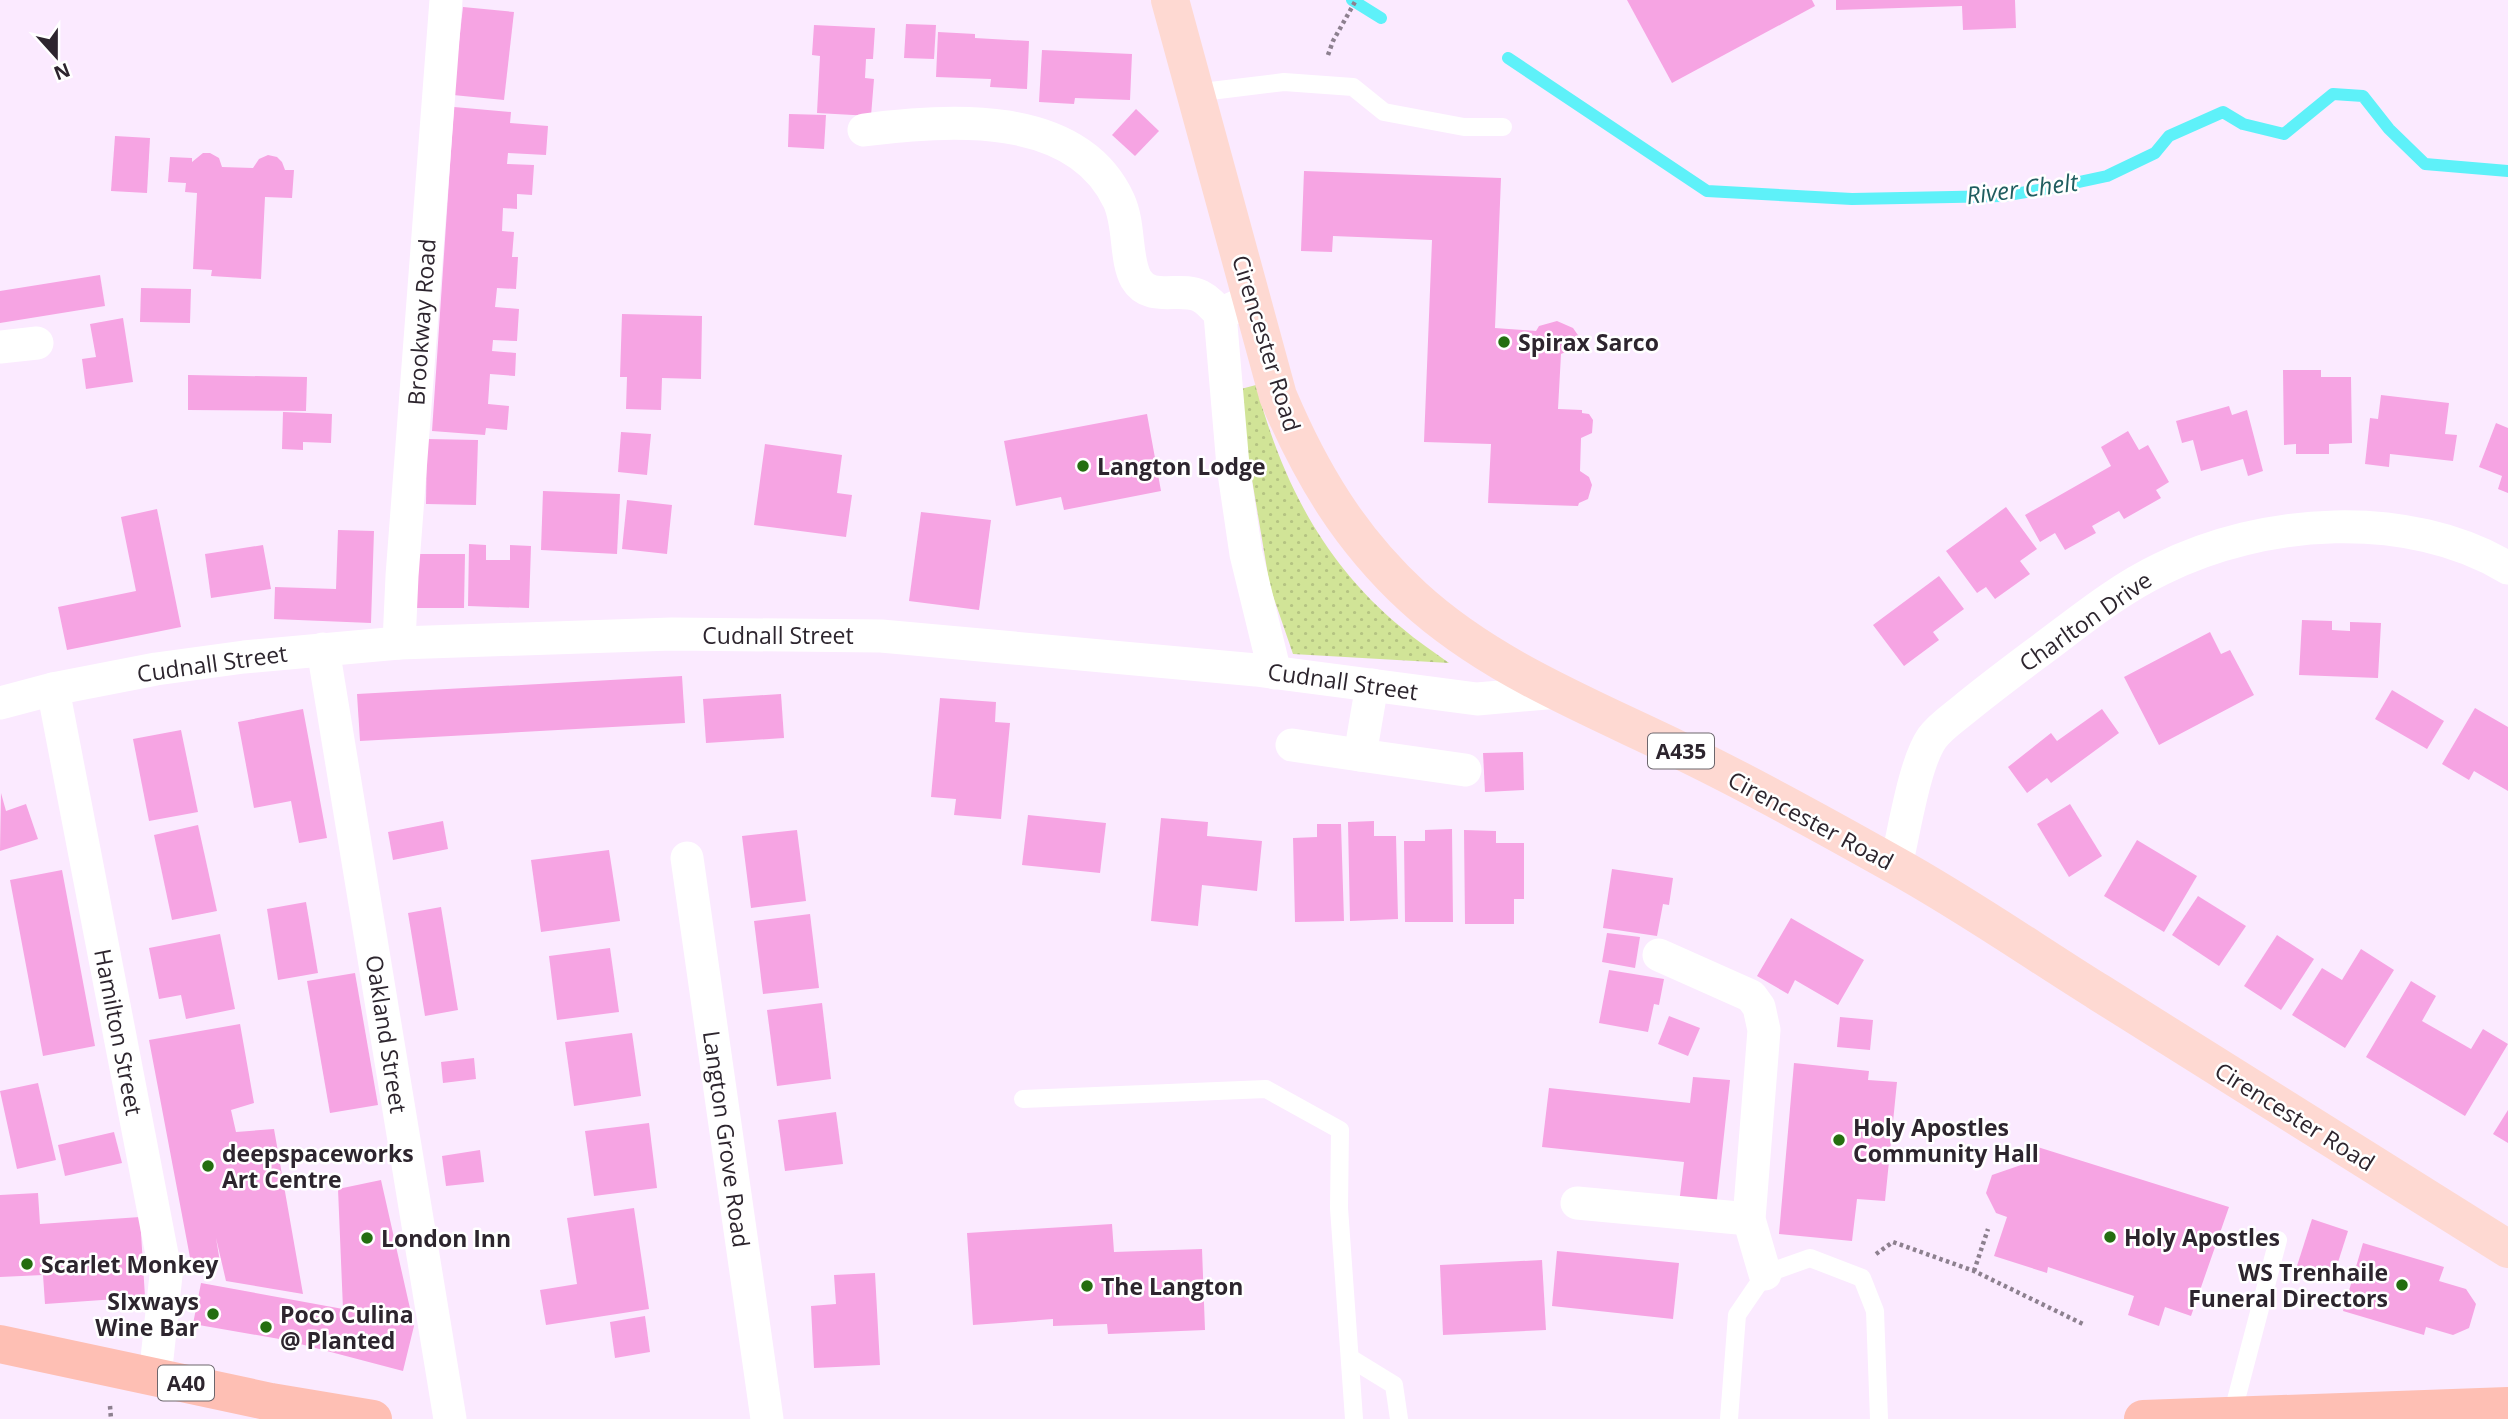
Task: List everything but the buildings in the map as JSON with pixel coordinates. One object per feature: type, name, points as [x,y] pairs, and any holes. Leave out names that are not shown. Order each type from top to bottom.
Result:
[{"type":"highway","name":"A40","points":[[0,1343],[155,1377],[270,1411],[373,1419]]},
{"type":"highway","points":[[2143,1419],[2508,1406]]},
{"type":"main road","name":"Cirencester Road","points":[[1170,0],[1194,93],[1235,307],[1300,446],[1326,494],[1352,532],[1415,599],[1490,654],[1558,692],[1683,752],[1896,865],[2508,1249]]},
{"type":"street","name":"Brookway Road","points":[[399,643],[446,0]]},
{"type":"street","points":[[864,130],[911,123],[955,123],[1018,129],[1059,140],[1096,166],[1114,191],[1126,221],[1136,280],[1156,293],[1185,292],[1199,295],[1213,306],[1235,307],[1233,466],[1246,554],[1275,673]]},
{"type":"street","points":[[0,347],[37,342]]},
{"type":"street","name":"Charlton Drive","points":[[1896,865],[1924,751],[1940,729],[2000,681],[2124,590],[2160,569],[2198,552],[2238,540],[2279,531],[2321,527],[2407,533],[2449,543],[2489,557],[2508,568]]},
{"type":"street","name":"Cudnall Street","points":[[0,703],[53,689],[156,669],[244,656],[399,643],[671,634],[853,635],[1275,673],[1477,699],[1558,692]]},
{"type":"street","name":"Oakland Street","points":[[323,649],[450,1419]]},
{"type":"street","points":[[1360,755],[1372,685]]},
{"type":"street","name":"Hamilton Street","points":[[53,689],[166,1275],[155,1377]]},
{"type":"street","points":[[1292,745],[1465,770]]},
{"type":"street","name":"Langton Grove Road","points":[[687,858],[767,1419]]},
{"type":"street","points":[[1659,955],[1751,996],[1759,1007],[1762,1017],[1763,1063],[1749,1219],[1765,1274]]},
{"type":"street","points":[[1577,1203],[1749,1219]]},
{"type":"lane","points":[[1194,93],[1284,82],[1353,87],[1384,112],[1464,127],[1503,127]]},
{"type":"lane","points":[[1023,1099],[1266,1089],[1340,1129],[1339,1208],[1354,1419]]},
{"type":"lane","points":[[2232,1415],[2278,1240]]},
{"type":"lane","points":[[1729,1419],[1737,1315],[1765,1274],[1810,1258],[1862,1278],[1874,1311],[1879,1419]]},
{"type":"lane","points":[[1350,1357],[1394,1385],[1399,1419]]},
{"type":"path","points":[[1333,41],[1356,0]]},
{"type":"path","points":[[1974,1271],[1988,1229]]},
{"type":"path","points":[[1893,1242],[1974,1271],[2085,1325]]},
{"type":"green space","points":[[1256,385],[1293,488],[1328,549],[1374,603],[1408,633],[1449,663],[1293,654],[1270,587],[1237,390]]},
{"type":"waterway","name":"River Chelt","points":[[1352,0],[1381,18]]},
{"type":"waterway","name":"River Chelt","points":[[1508,58],[1707,191],[1852,199],[2002,196],[2107,176],[2155,153],[2169,136],[2223,112],[2243,124],[2284,134],[2333,94],[2363,96],[2389,129],[2425,164],[2508,171]]},
{"type":"place","name":"Spirax Sarco","points":[[1504,342]]},
{"type":"place","name":"Langton Lodge","points":[[1083,466]]},
{"type":"place","name":"Holy Apostles Community Hall","points":[[1839,1140]]},
{"type":"place","name":"deepspaceworks Art Centre","points":[[208,1166]]},
{"type":"place","name":"Holy Apostles","points":[[2110,1237]]},
{"type":"place","name":"London Inn","points":[[367,1238]]},
{"type":"place","name":"Scarlet Monkey","points":[[27,1264]]},
{"type":"place","name":"WS Trenhaile Funeral Directors","points":[[2402,1285]]},
{"type":"place","name":"The Langton","points":[[1087,1286]]},
{"type":"place","name":"SIxways Wine Bar","points":[[213,1314]]},
{"type":"place","name":"Poco Culina @ Planted","points":[[266,1327]]}]
